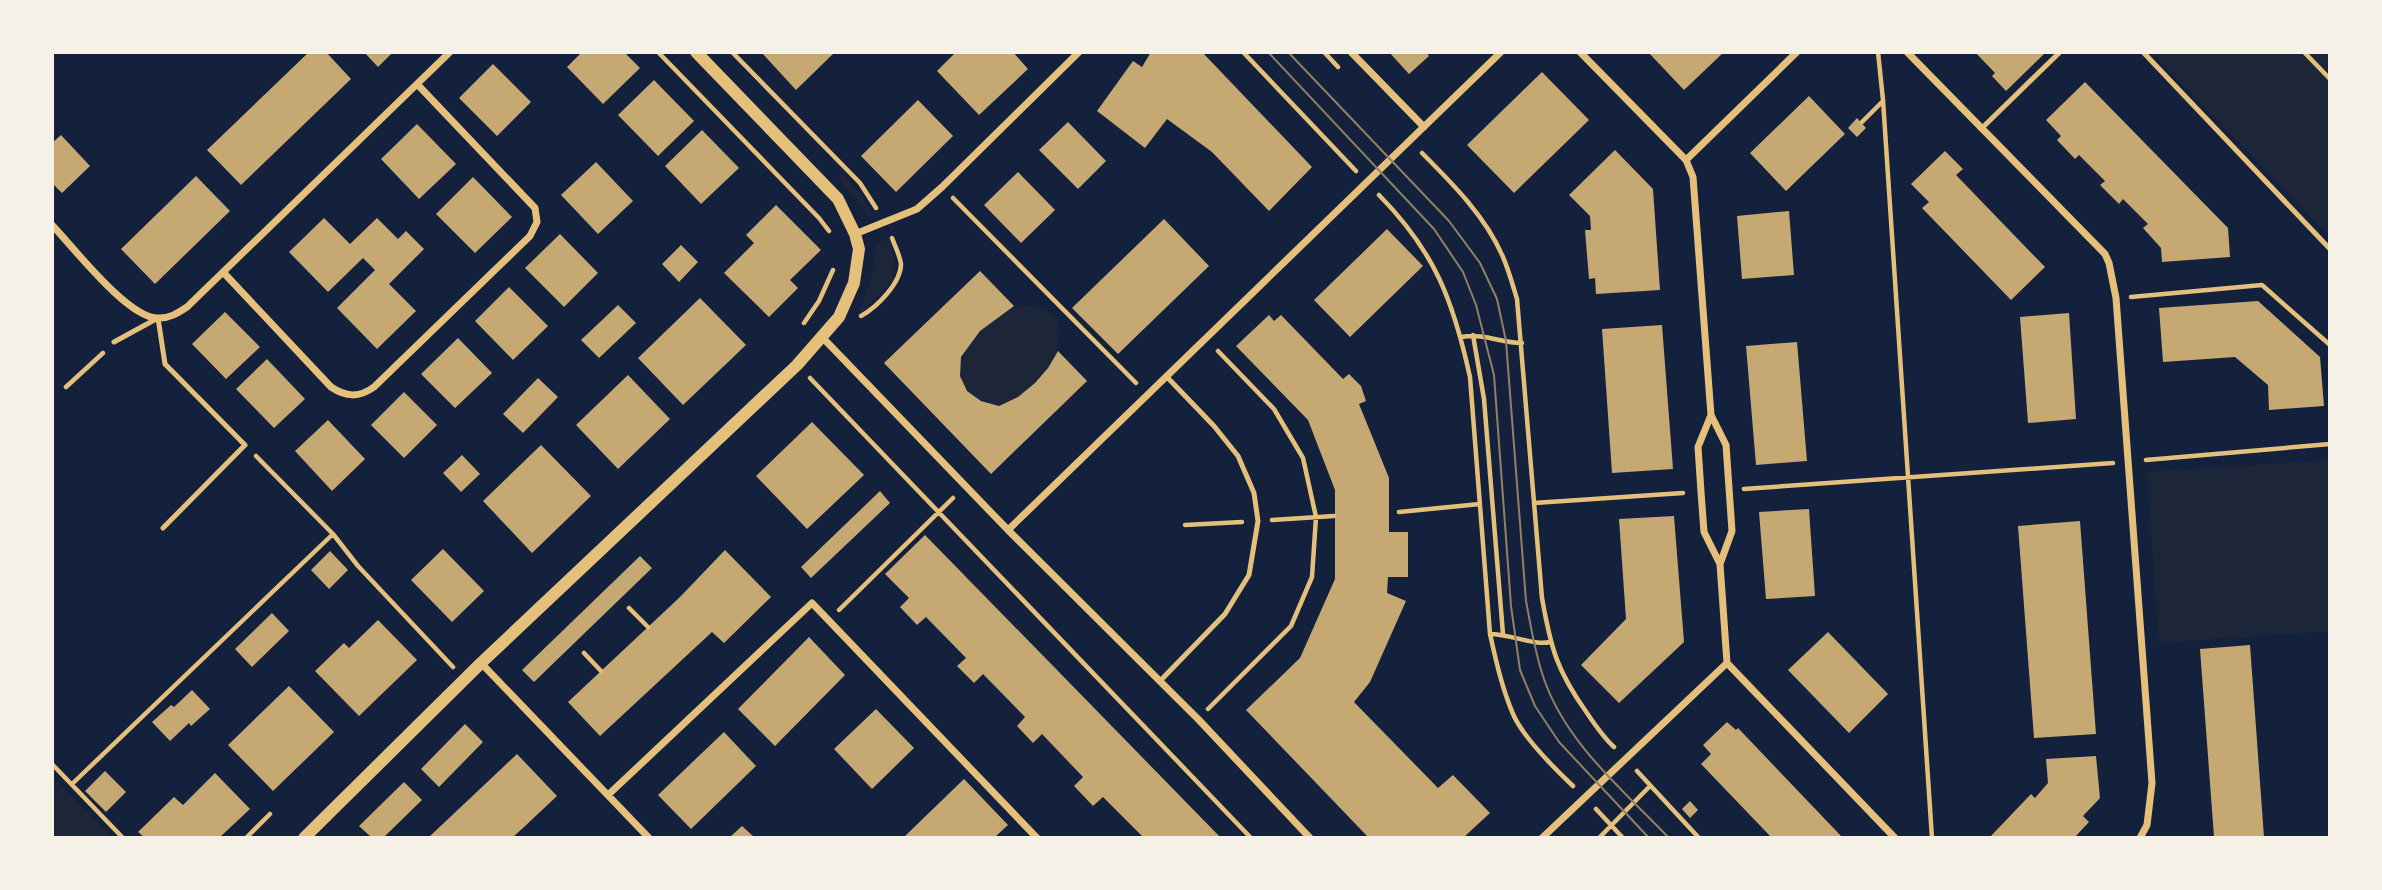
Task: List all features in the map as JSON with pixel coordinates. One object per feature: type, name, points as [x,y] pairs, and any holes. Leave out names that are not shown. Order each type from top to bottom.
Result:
[{"type":"street","points":[[54,230],[125,302],[146,316],[158,318],[176,314],[187,307],[450,52]]},
{"type":"street","points":[[855,233],[917,209],[943,187],[1079,52]]},
{"type":"street","points":[[1351,52],[1424,127]]},
{"type":"street","points":[[1008,530],[1501,52]]},
{"type":"street","points":[[1580,52],[1686,160],[1693,177],[1711,415],[1726,445],[1730,489],[1732,531],[1720,564]]},
{"type":"street","points":[[1686,160],[1797,52]]},
{"type":"street","points":[[1907,52],[2105,254],[2109,263],[2116,298],[2152,783],[2147,825],[2140,838]]},
{"type":"street","points":[[303,838],[481,663],[797,365],[839,317],[854,283],[859,249],[855,233],[838,200],[704,55]]},
{"type":"street","points":[[223,272],[331,387],[357,396],[374,387],[530,236],[537,222],[537,213],[532,204],[418,84]]},
{"type":"street","points":[[822,337],[1310,838]]},
{"type":"street","points":[[1711,415],[1699,447],[1701,492],[1704,532],[1720,564],[1727,663],[1895,838]]},
{"type":"street","points":[[608,796],[812,603],[1037,838]]},
{"type":"street","points":[[481,663],[649,838]]},
{"type":"street","points":[[1542,838],[1727,663]]},
{"type":"lane","points":[[1981,129],[2060,52]]},
{"type":"lane","points":[[2143,52],[2329,248]]},
{"type":"lane","points":[[114,342],[158,318],[165,364],[245,445],[163,528]]},
{"type":"lane","points":[[1160,681],[1225,614],[1249,575],[1258,521],[1254,493],[1238,456],[1214,426],[1166,376]]},
{"type":"path","points":[[657,52],[818,218],[832,236]]},
{"type":"path","points":[[732,52],[860,183],[886,223]]},
{"type":"path","points":[[1243,52],[1399,215],[1432,262],[1453,308],[1470,377],[1490,634],[1499,674],[1514,716],[1550,764],[1623,838]]},
{"type":"path","points":[[1324,52],[1343,72]]},
{"type":"path","points":[[1878,52],[1884,100],[1932,838]]},
{"type":"path","points":[[2304,52],[2329,79]]},
{"type":"path","points":[[1862,122],[1884,100]]},
{"type":"path","points":[[1409,141],[1455,188],[1480,219],[1503,256],[1517,299],[1542,598],[1550,642],[1558,668],[1571,691],[1604,738],[1625,758]]},
{"type":"path","points":[[943,187],[1147,394]]},
{"type":"path","points":[[819,301],[834,265]]},
{"type":"path","points":[[2116,298],[2262,285],[2329,345]]},
{"type":"path","points":[[1461,337],[1473,335],[1522,343]]},
{"type":"path","points":[[1473,335],[1484,399],[1503,634]]},
{"type":"path","points":[[66,387],[114,342]]},
{"type":"path","points":[[797,365],[1251,838]]},
{"type":"path","points":[[1730,489],[2329,444]]},
{"type":"path","points":[[245,445],[333,534],[358,565],[465,680]]},
{"type":"path","points":[[828,620],[966,486]]},
{"type":"path","points":[[1534,503],[1701,492]]},
{"type":"path","points":[[1399,512],[1480,504]]},
{"type":"path","points":[[72,785],[333,534]]},
{"type":"path","points":[[629,608],[648,627]]},
{"type":"path","points":[[1490,634],[1503,634],[1542,644],[1550,642]]},
{"type":"path","points":[[584,653],[601,671]]},
{"type":"path","points":[[52,765],[123,838]]},
{"type":"path","points":[[1599,838],[1651,788],[1699,838]]},
{"type":"path","points":[[246,838],[270,814]]},
{"type":"shaded area","points":[[2152,53],[2329,53],[2329,236]]},
{"type":"shaded area","points":[[842,173],[864,199],[874,216],[869,219],[837,177]]},
{"type":"shaded area","points":[[888,238],[895,263],[893,279],[864,311],[858,312],[871,279],[876,245]]},
{"type":"shaded area","points":[[1027,305],[1049,312],[1059,325],[1059,342],[1052,361],[1039,379],[1007,403],[992,404],[972,395],[962,382],[961,366],[967,350],[978,334],[993,320],[1010,310]]},
{"type":"shaded area","points":[[2329,460],[2329,631],[2159,643],[2147,472]]},
{"type":"shaded area","points":[[53,777],[112,837],[53,837]]},
{"type":"building","points":[[309,52],[326,52],[351,79],[241,185],[207,150]]},
{"type":"building","points":[[364,52],[393,52],[378,67]]},
{"type":"building","points":[[582,52],[624,52],[640,68],[603,104],[567,67]]},
{"type":"building","points":[[761,52],[835,52],[796,90]]},
{"type":"building","points":[[956,52],[1013,52],[1028,69],[979,115],[937,71]]},
{"type":"building","points":[[1151,52],[1202,52],[1312,167],[1269,211],[1212,152],[1167,119],[1145,148],[1097,111],[1133,61],[1142,67]]},
{"type":"building","points":[[1389,52],[1426,52],[1429,56],[1409,74]]},
{"type":"building","points":[[1648,52],[1724,52],[1684,90]]},
{"type":"building","points":[[1975,52],[2046,52],[2006,91],[1992,76],[1995,73]]},
{"type":"building","points":[[493,64],[531,102],[497,136],[459,98]]},
{"type":"building","points":[[1542,72],[1589,120],[1514,193],[1467,145]]},
{"type":"building","points":[[654,80],[694,121],[658,156],[618,115]]},
{"type":"building","points":[[2085,82],[2228,228],[2230,257],[2162,262],[2161,248],[2143,228],[2148,224],[2123,199],[2119,204],[2100,185],[2105,181],[2079,155],[2075,159],[2057,140],[2061,136],[2046,120]]},
{"type":"building","points":[[1809,96],[1845,134],[1786,191],[1750,153]]},
{"type":"building","points":[[918,100],[953,136],[896,192],[861,156]]},
{"type":"building","points":[[1857,118],[1866,128],[1857,137],[1848,128]]},
{"type":"building","points":[[1068,122],[1106,161],[1078,189],[1039,150]]},
{"type":"building","points":[[417,124],[456,164],[419,199],[381,159]]},
{"type":"building","points":[[702,130],[739,168],[701,204],[665,166]]},
{"type":"building","points":[[61,135],[90,166],[62,193],[52,183],[52,143]]},
{"type":"building","points":[[1615,150],[1653,189],[1660,290],[1596,294],[1595,278],[1589,279],[1585,230],[1591,230],[1590,216],[1569,195]]},
{"type":"building","points":[[1945,151],[1963,169],[1956,175],[2045,267],[2011,300],[1922,208],[1929,202],[1911,184]]},
{"type":"building","points":[[596,162],[633,201],[598,234],[561,195]]},
{"type":"building","points":[[1018,172],[1055,210],[1021,243],[984,205]]},
{"type":"building","points":[[196,176],[230,211],[155,284],[121,249]]},
{"type":"building","points":[[473,177],[512,217],[475,253],[436,214]]},
{"type":"building","points":[[776,205],[821,250],[790,280],[798,288],[769,317],[724,273],[754,243],[746,235]]},
{"type":"building","points":[[1789,211],[1794,275],[1742,279],[1737,216]]},
{"type":"building","points":[[324,218],[350,244],[377,218],[398,239],[406,231],[424,249],[389,284],[416,311],[377,349],[337,308],[375,270],[363,258],[328,292],[289,252]]},
{"type":"building","points":[[1164,219],[1209,266],[1118,354],[1072,308]]},
{"type":"building","points":[[1387,229],[1423,266],[1350,337],[1314,300]]},
{"type":"building","points":[[560,234],[598,273],[564,307],[525,268]]},
{"type":"building","points":[[681,245],[698,262],[679,282],[662,264]]},
{"type":"building","points":[[980,271],[1014,306],[980,331],[961,357],[960,376],[967,391],[981,401],[999,406],[1018,397],[1035,383],[1058,351],[1087,381],[991,474],[884,363]]},
{"type":"building","points":[[509,287],[548,326],[513,360],[475,321]]},
{"type":"building","points":[[700,298],[746,345],[683,405],[638,358]]},
{"type":"building","points":[[2258,301],[2320,357],[2324,406],[2269,410],[2268,385],[2235,357],[2163,362],[2159,308]]},
{"type":"building","points":[[618,305],[636,323],[599,358],[581,340]]},
{"type":"building","points":[[225,312],[260,347],[226,379],[192,344]]},
{"type":"building","points":[[2069,313],[2076,419],[2028,423],[2020,317]]},
{"type":"building","points":[[1269,315],[1274,321],[1281,315],[1343,379],[1349,374],[1361,386],[1366,401],[1359,404],[1389,478],[1389,532],[1408,532],[1408,577],[1388,577],[1387,593],[1406,601],[1370,682],[1354,702],[1438,788],[1453,775],[1490,813],[1464,837],[1368,837],[1246,710],[1300,658],[1335,579],[1335,490],[1308,420],[1236,346]]},
{"type":"building","points":[[1662,325],[1673,469],[1612,473],[1602,329]]},
{"type":"building","points":[[458,338],[492,373],[455,408],[421,374]]},
{"type":"building","points":[[1797,342],[1807,461],[1756,465],[1746,346]]},
{"type":"building","points":[[267,359],[305,399],[274,428],[236,389]]},
{"type":"building","points":[[628,375],[670,419],[618,469],[576,425]]},
{"type":"building","points":[[538,378],[558,397],[523,433],[503,414]]},
{"type":"building","points":[[404,392],[437,425],[404,458],[371,425]]},
{"type":"building","points":[[328,420],[365,459],[332,491],[295,451]]},
{"type":"building","points":[[812,422],[864,475],[807,529],[756,476]]},
{"type":"building","points":[[541,445],[591,496],[532,553],[483,501]]},
{"type":"building","points":[[462,455],[480,474],[461,492],[443,473]]},
{"type":"building","points":[[880,491],[890,503],[811,578],[801,567]]},
{"type":"building","points":[[1809,509],[1815,596],[1766,599],[1759,512]]},
{"type":"building","points":[[1674,516],[1684,642],[1619,703],[1581,665],[1626,619],[1619,519]]},
{"type":"building","points":[[2080,521],[2096,734],[2034,738],[2018,526]]},
{"type":"building","points":[[925,535],[1220,837],[1143,837],[1103,797],[1093,806],[1074,786],[1083,777],[1042,734],[1033,743],[1017,726],[1025,717],[983,674],[974,683],[957,666],[966,658],[926,617],[917,625],[900,607],[909,598],[885,574]]},
{"type":"building","points":[[443,549],[484,591],[452,622],[411,580]]},
{"type":"building","points":[[725,550],[771,597],[724,643],[712,632],[600,736],[568,702],[680,597]]},
{"type":"building","points":[[330,551],[348,570],[329,589],[311,570]]},
{"type":"building","points":[[640,556],[652,568],[534,682],[522,670]]},
{"type":"building","points":[[272,613],[289,631],[252,667],[235,649]]},
{"type":"building","points":[[378,620],[417,660],[359,716],[315,671],[344,643],[349,648]]},
{"type":"building","points":[[1828,632],[1888,694],[1849,733],[1788,670]]},
{"type":"building","points":[[809,637],[845,675],[775,746],[738,709]]},
{"type":"building","points":[[2250,645],[2264,837],[2214,837],[2200,649]]},
{"type":"building","points":[[289,686],[334,732],[273,791],[228,745]]},
{"type":"building","points":[[192,690],[210,709],[191,726],[189,723],[170,741],[152,722]]},
{"type":"building","points":[[876,709],[914,748],[872,789],[834,749]]},
{"type":"building","points":[[1727,722],[1736,730],[1738,728],[1842,837],[1771,837],[1701,764],[1711,754],[1703,745]]},
{"type":"building","points":[[465,724],[483,742],[439,787],[421,769]]},
{"type":"building","points":[[724,732],[756,766],[691,829],[658,795]]},
{"type":"building","points":[[517,754],[557,796],[513,837],[429,837]]},
{"type":"building","points":[[2096,756],[2100,798],[2083,816],[2089,822],[2075,837],[1990,837],[2031,794],[2035,798],[2048,783],[2046,759]]},
{"type":"building","points":[[105,771],[126,792],[106,812],[85,791]]},
{"type":"building","points":[[215,773],[250,809],[220,837],[144,837],[138,832],[174,797],[183,805]]},
{"type":"building","points":[[964,779],[1008,825],[995,837],[904,837]]},
{"type":"building","points":[[404,782],[422,800],[384,837],[371,837],[359,826]]},
{"type":"building","points":[[1690,801],[1698,810],[1690,818],[1682,809]]},
{"type":"building","points":[[742,826],[754,837],[730,837]]},
{"type":"tram line","points":[[1268,52],[1434,229],[1463,272],[1476,305],[1494,375],[1511,606],[1520,670],[1535,706],[1559,742],[1649,838]]},
{"type":"tram line","points":[[1288,52],[1449,221],[1480,263],[1497,299],[1506,341],[1526,601],[1541,670],[1554,702],[1581,745],[1669,838]]}]
